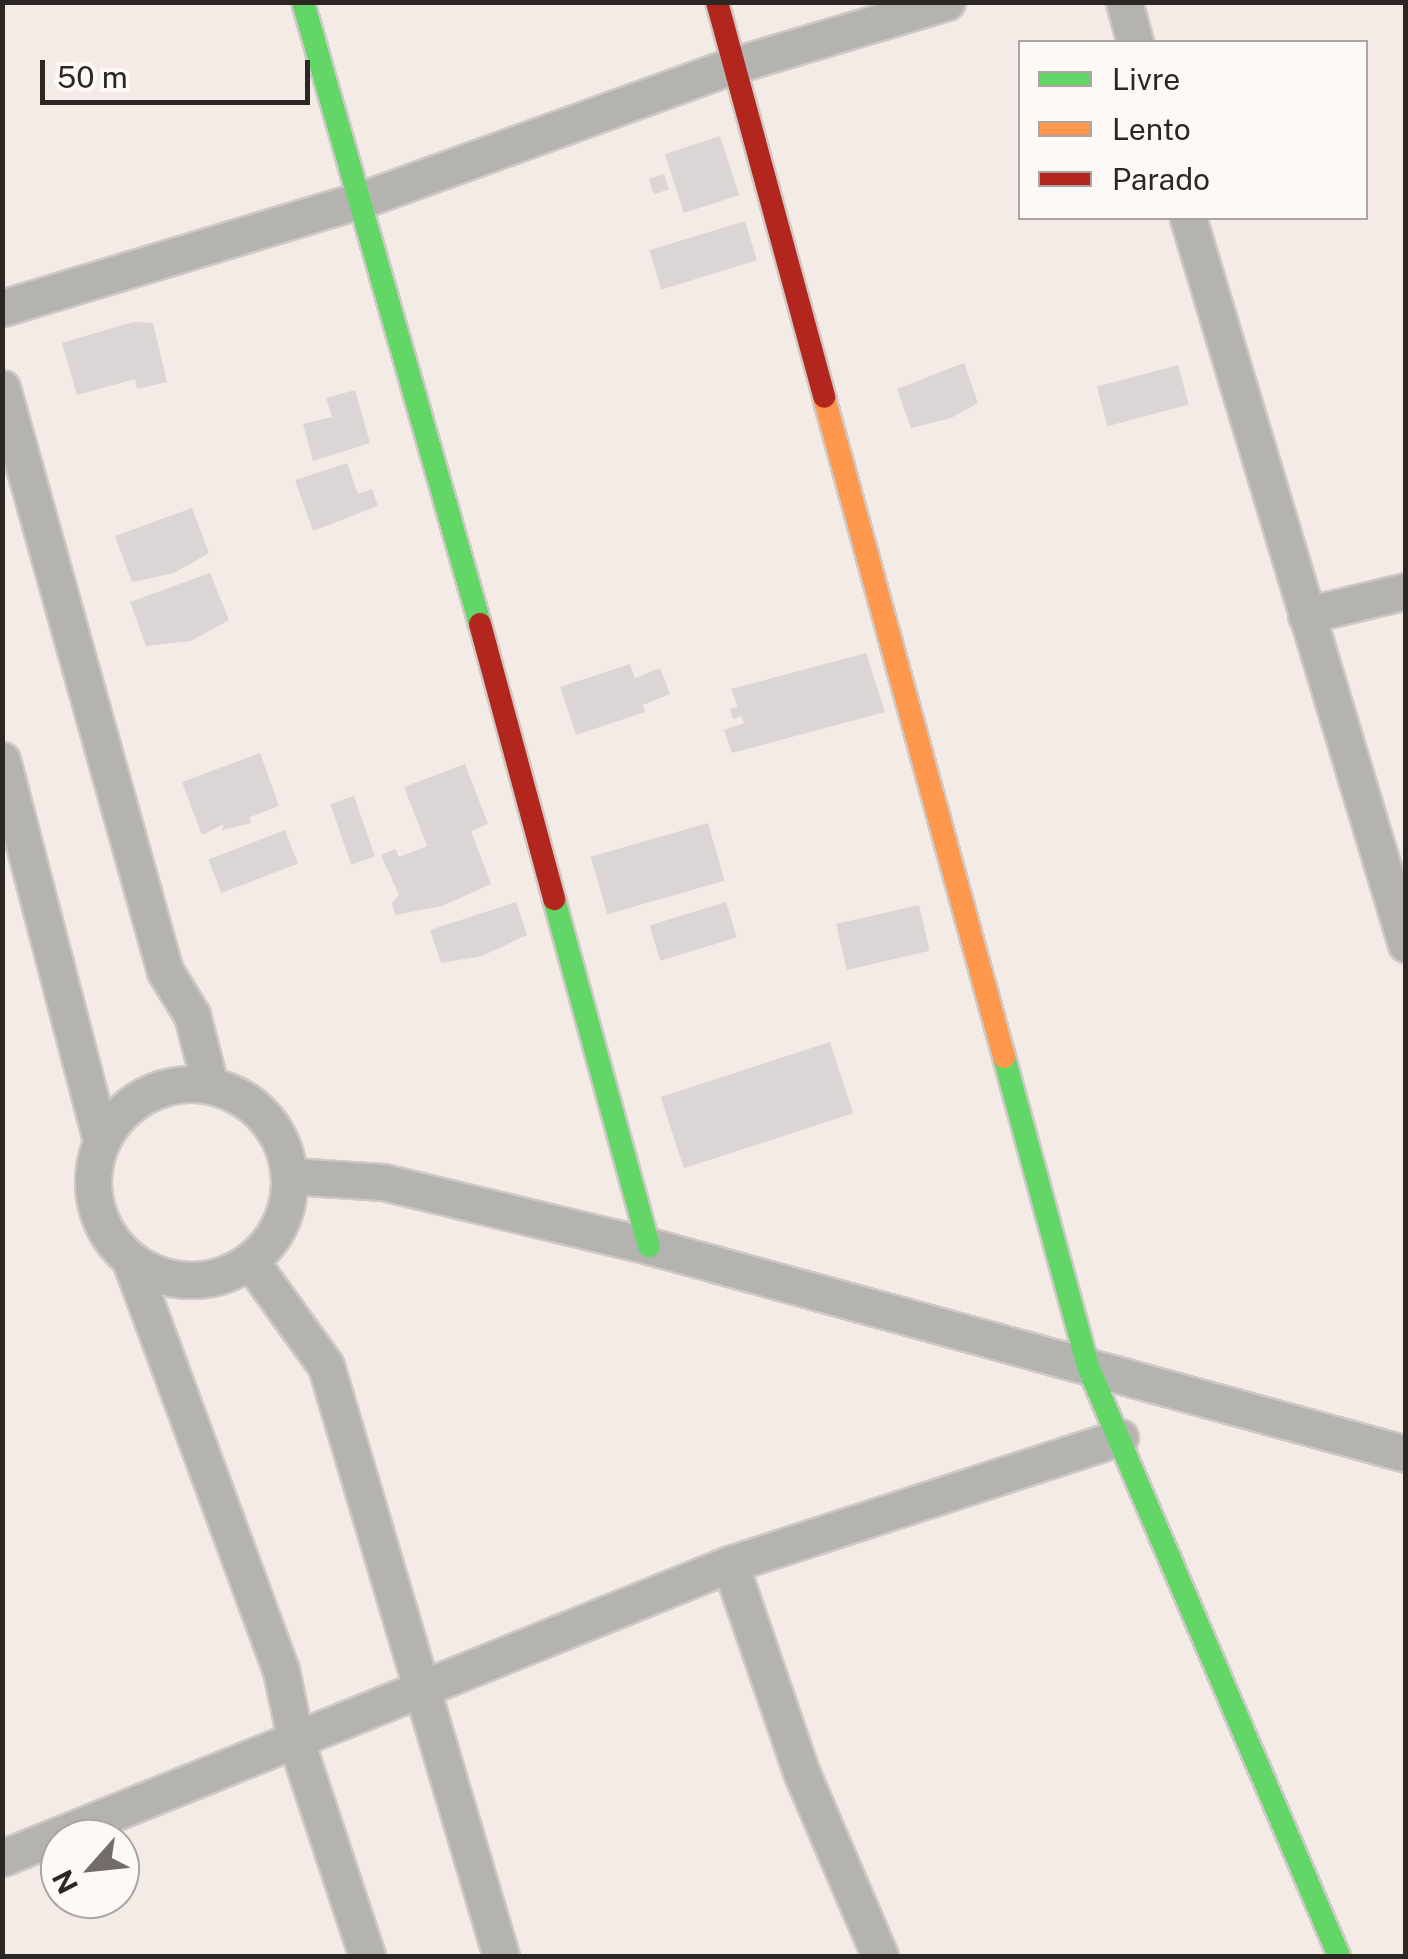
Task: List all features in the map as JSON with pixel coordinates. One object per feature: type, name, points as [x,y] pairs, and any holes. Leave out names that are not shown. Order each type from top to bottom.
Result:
[{"type":"street","points":[[303,2],[364,199],[649,1246]]},
{"type":"street","points":[[717,2],[1089,1369],[1339,1956]]},
{"type":"street","points":[[2,308],[364,199],[734,65],[947,2]]},
{"type":"street","points":[[1124,2],[1135,40]]},
{"type":"street","points":[[1189,220],[1406,944]]},
{"type":"street","points":[[2,388],[164,971],[192,1014],[210,1084]]},
{"type":"street","points":[[1306,615],[1406,592]]},
{"type":"street","points":[[2,760],[101,1140]]},
{"type":"street","points":[[177,1084],[210,1084],[240,1096],[266,1116],[283,1144],[290,1176],[287,1209],[251,1262],[222,1277],[190,1281],[158,1276],[130,1260],[108,1235],[95,1204],[93,1172],[101,1140],[119,1113],[146,1094],[177,1084]]},
{"type":"street","points":[[290,1176],[383,1182],[649,1246],[1406,1454]]},
{"type":"street","points":[[130,1260],[281,1670],[295,1738],[367,1956]]},
{"type":"street","points":[[251,1262],[326,1366],[501,1956]]},
{"type":"street","points":[[2,1858],[730,1564],[1120,1437]]},
{"type":"street","points":[[730,1564],[802,1774],[880,1956]]},
{"type":"building","points":[[720,136],[739,195],[684,213],[665,154]]},
{"type":"building","points":[[664,174],[669,189],[654,194],[649,179]]},
{"type":"building","points":[[745,221],[757,260],[661,289],[649,250]]},
{"type":"building","points":[[133,322],[153,323],[167,382],[137,389],[135,379],[77,395],[62,343]]},
{"type":"building","points":[[964,363],[978,403],[951,418],[911,428],[897,389]]},
{"type":"building","points":[[1178,365],[1189,405],[1107,426],[1097,387]]},
{"type":"building","points":[[355,390],[370,443],[313,461],[303,424],[332,417],[326,398]]},
{"type":"building","points":[[347,463],[358,494],[372,489],[378,506],[313,531],[295,480]]},
{"type":"building","points":[[192,508],[209,553],[174,573],[132,582],[115,536]]},
{"type":"building","points":[[210,573],[229,620],[191,641],[146,646],[130,602]]},
{"type":"building","points":[[866,653],[885,712],[732,753],[724,730],[744,723],[741,716],[733,719],[730,709],[738,707],[731,689]]},
{"type":"building","points":[[630,664],[635,678],[660,668],[670,694],[643,705],[645,712],[576,735],[560,687]]},
{"type":"building","points":[[260,753],[279,806],[250,817],[251,823],[222,830],[224,824],[202,835],[182,782]]},
{"type":"building","points":[[465,764],[488,824],[471,831],[491,884],[442,906],[395,915],[392,903],[399,895],[381,855],[395,849],[399,857],[427,846],[404,787]]},
{"type":"building","points":[[354,796],[375,857],[351,865],[330,804]]},
{"type":"building","points":[[708,823],[725,881],[607,914],[591,857]]},
{"type":"building","points":[[285,830],[298,864],[221,893],[208,859]]},
{"type":"building","points":[[516,902],[527,935],[482,956],[441,963],[430,930]]},
{"type":"building","points":[[726,902],[737,937],[660,961],[649,925]]},
{"type":"building","points":[[919,905],[930,951],[847,970],[836,924]]},
{"type":"building","points":[[830,1042],[853,1113],[684,1168],[661,1097]]},
{"type":"traffic: fast","points":[[303,2],[480,624]]},
{"type":"traffic: fast","points":[[554,899],[649,1246]]},
{"type":"traffic: fast","points":[[1004,1057],[1089,1369],[1339,1956]]},
{"type":"traffic: slow","points":[[824,397],[1004,1057]]},
{"type":"traffic: jam","points":[[717,2],[824,397]]},
{"type":"traffic: jam","points":[[480,624],[554,899]]}]
